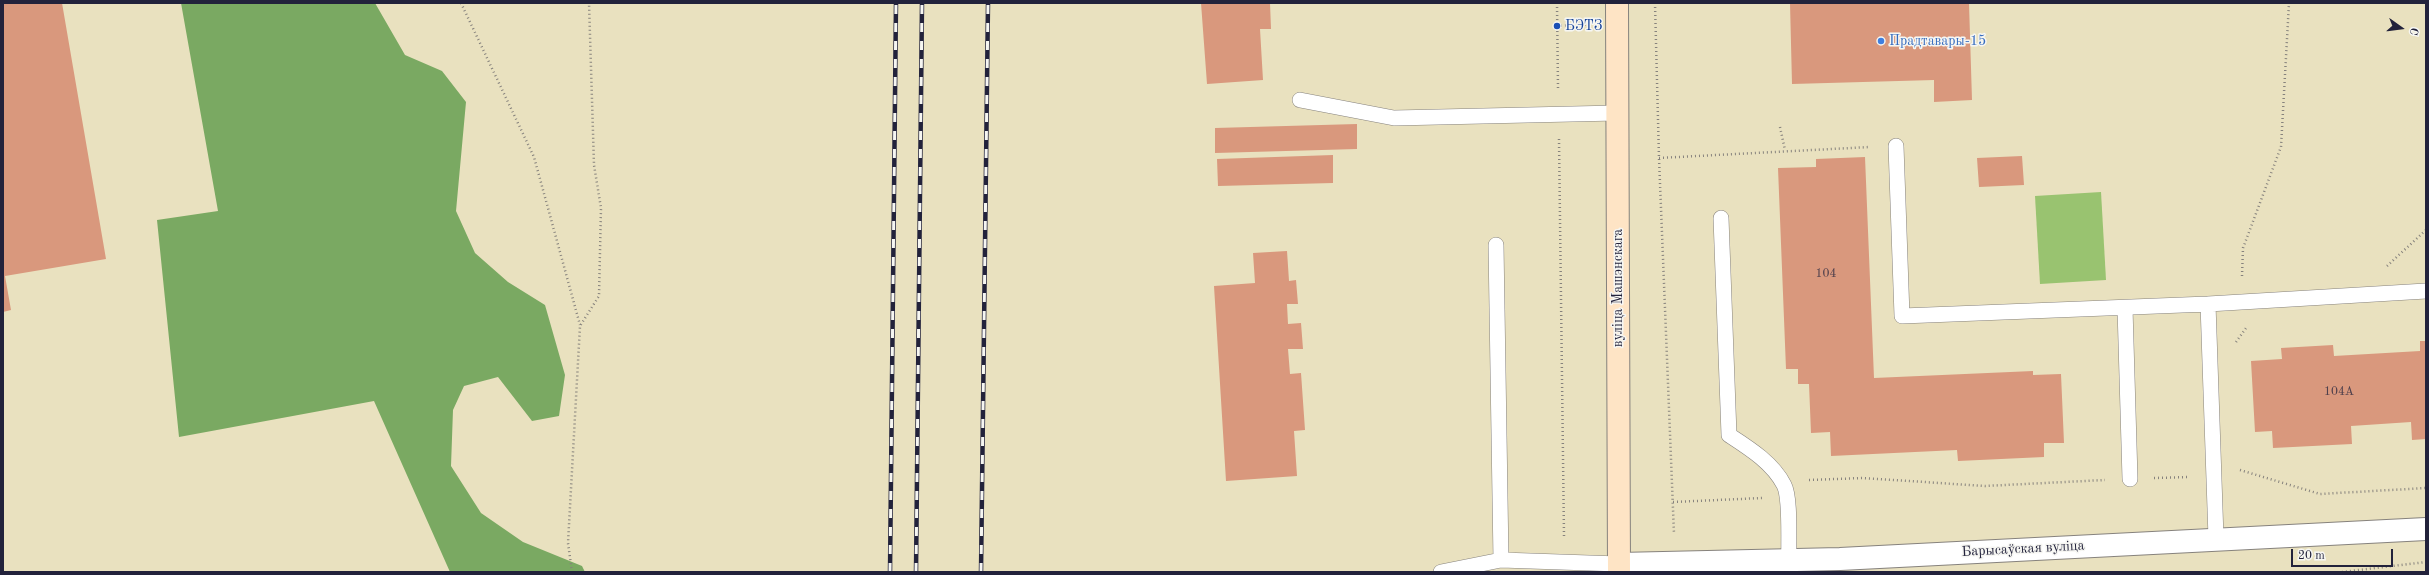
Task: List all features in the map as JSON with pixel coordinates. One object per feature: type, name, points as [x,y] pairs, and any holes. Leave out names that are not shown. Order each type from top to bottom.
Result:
[{"type":"main road","name":"вуліца Машэнскага","points":[[1617,3],[1619,568]]},
{"type":"street","name":"Барысаўская вуліца","points":[[1619,568],[1675,563],[1789,559],[1840,559],[2216,538],[2426,529]]},
{"type":"lane","points":[[1300,100],[1394,118],[1617,113]]},
{"type":"lane","points":[[1896,146],[1902,316],[2125,308],[2426,292]]},
{"type":"lane","points":[[1721,218],[1729,435],[1759,454],[1784,485],[1788,516],[1789,559]]},
{"type":"lane","points":[[1496,245],[1500,560]]},
{"type":"lane","points":[[2208,304],[2216,538]]},
{"type":"lane","points":[[2125,308],[2130,479]]},
{"type":"lane","points":[[1441,572],[1500,560],[1564,562],[1619,568]]},
{"type":"path","points":[[461,3],[534,157],[580,326],[568,543],[572,572]]},
{"type":"path","points":[[580,326],[599,296],[600,208],[594,166],[589,3]]},
{"type":"path","points":[[1557,3],[1564,562]]},
{"type":"path","points":[[1655,3],[1659,158],[1675,563]]},
{"type":"path","points":[[2241,302],[2242,248],[2281,146],[2290,3]]},
{"type":"path","points":[[1780,127],[1784,150]]},
{"type":"path","points":[[1659,158],[1784,150],[1896,146]]},
{"type":"path","points":[[2356,296],[2426,230]]},
{"type":"path","points":[[2234,345],[2246,328],[2254,328]]},
{"type":"path","points":[[1673,502],[1761,499],[1784,485],[1804,480],[1863,478],[1985,486],[2214,476],[2238,470],[2320,494],[2426,488]]},
{"type":"path","points":[[2342,572],[2365,571],[2426,562]]},
{"type":"green space","points":[[181,3],[375,3],[405,55],[442,71],[466,102],[456,211],[475,253],[508,282],[545,305],[565,375],[559,416],[532,421],[498,377],[464,386],[453,410],[451,466],[481,513],[523,542],[582,566],[585,572],[450,572],[374,401],[179,437],[157,220],[218,211]]},
{"type":"green space","points":[[2101,192],[2106,280],[2040,284],[2035,196]]},
{"type":"building","points":[[3,3],[62,3],[106,259],[5,276],[11,310],[3,312]]},
{"type":"building","points":[[1201,3],[1270,3],[1271,29],[1260,29],[1263,80],[1207,84]]},
{"type":"building","name":"Прадтавары-15","points":[[1790,3],[1969,3],[1972,100],[1934,102],[1934,80],[1792,84]]},
{"type":"building","points":[[1357,124],[1357,149],[1215,153],[1215,128]]},
{"type":"building","points":[[1333,155],[1333,183],[1218,186],[1217,159]]},
{"type":"building","points":[[2022,156],[2024,185],[1979,187],[1977,158]]},
{"type":"building","points":[[1865,157],[1874,378],[2033,371],[2033,375],[2061,374],[2064,443],[2044,443],[2044,457],[1958,461],[1957,450],[1831,456],[1830,432],[1811,433],[1809,384],[1798,384],[1798,369],[1786,369],[1778,168],[1816,167],[1816,159]]},
{"type":"building","points":[[1287,251],[1289,281],[1296,280],[1298,304],[1287,304],[1288,324],[1301,323],[1303,349],[1288,349],[1290,374],[1301,373],[1305,430],[1294,431],[1297,476],[1226,481],[1214,286],[1255,283],[1253,253]]},
{"type":"building","points":[[2420,341],[2426,341],[2426,439],[2412,440],[2411,422],[2351,426],[2352,444],[2273,448],[2272,431],[2255,432],[2251,361],[2282,359],[2281,348],[2333,345],[2334,356],[2420,351]]},
{"type":"railway","points":[[890,572],[896,3]]},
{"type":"railway","points":[[916,572],[922,3]]},
{"type":"railway","points":[[981,572],[988,3]]},
{"type":"place","name":"БЭТЗ","points":[[1557,26]]},
{"type":"place","name":"Прадтавары-15","points":[[1881,41]]}]
